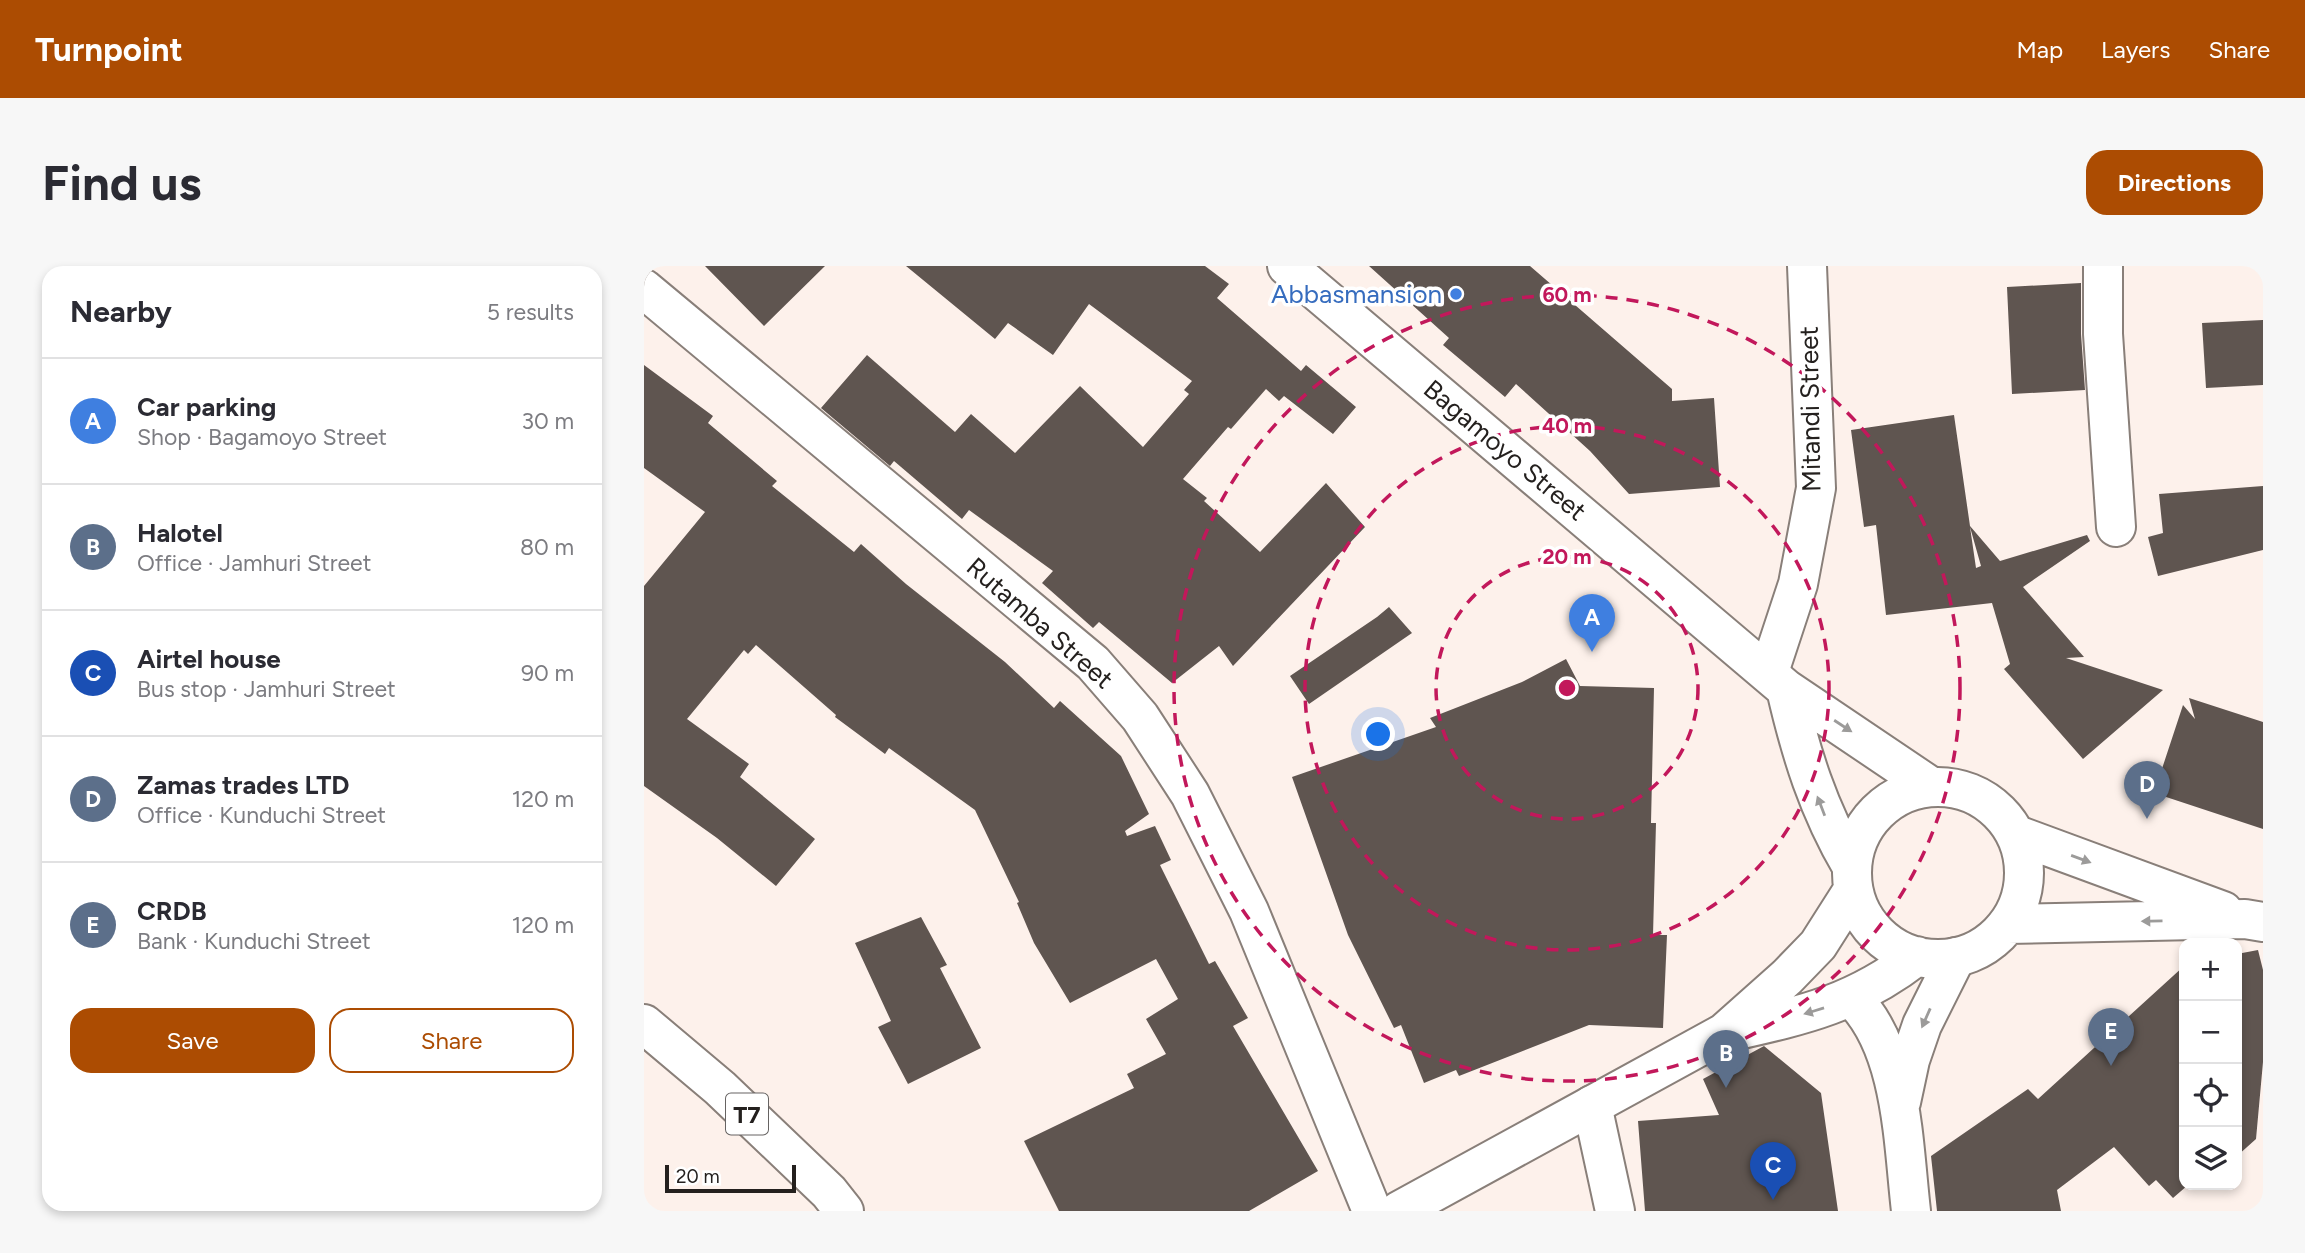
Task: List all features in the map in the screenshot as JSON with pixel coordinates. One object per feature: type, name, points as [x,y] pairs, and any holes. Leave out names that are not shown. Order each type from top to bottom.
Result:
[{"type":"main road","name":"Bagamoyo Street","points":[[1287,266],[1778,681],[1930,786]]},
{"type":"main road","name":"Mitandi Street","points":[[1778,681],[1816,488],[1807,266]]},
{"type":"main road","points":[[2103,266],[2104,334],[2116,527]]},
{"type":"main road","name":"Rutamba Street","points":[[644,289],[1093,663],[1140,717],[1190,794],[1249,911],[1372,1211]]},
{"type":"main road","points":[[1399,1211],[1724,1033],[1787,977],[1818,945],[1852,879],[1857,843],[1868,822],[1885,804],[1907,792],[1930,786],[1957,788],[1981,798],[2002,814],[2017,835],[2024,858],[2025,881],[2020,903],[2008,924],[1994,939],[1976,950],[1956,957],[1917,956],[1899,950],[1883,939],[1859,909],[1852,879],[1813,784],[1778,681]]},
{"type":"main road","points":[[2017,835],[2254,921]]},
{"type":"main road","points":[[2008,924],[2254,921]]},
{"type":"main road","points":[[1724,1033],[1814,1012],[1852,998],[1889,978],[1917,956]]},
{"type":"main road","points":[[1900,1108],[1910,1060],[1922,1025],[1956,957]]},
{"type":"main road","points":[[1852,998],[1870,1018],[1882,1039],[1900,1108],[1911,1211]]},
{"type":"main road","name":"T7","points":[[644,1024],[720,1088],[829,1192],[844,1211]]},
{"type":"main road","points":[[1592,1105],[1615,1211]]},
{"type":"building","points":[[705,266],[825,266],[764,326]]},
{"type":"building","points":[[906,266],[1205,266],[1229,284],[1217,298],[1301,371],[1306,365],[1356,407],[1333,434],[1284,396],[1279,401],[1266,389],[1231,429],[1228,427],[1183,479],[1207,498],[1204,501],[1260,552],[1326,483],[1365,527],[1233,666],[1219,646],[1172,683],[1099,622],[1093,628],[1042,583],[1053,571],[969,510],[962,519],[894,461],[890,466],[821,408],[867,355],[955,432],[971,414],[1015,453],[1080,386],[1143,447],[1189,394],[1184,390],[1192,381],[1089,304],[1053,355],[1008,323],[995,339]]},
{"type":"building","points":[[1369,266],[1530,266],[1672,389],[1672,401],[1714,398],[1720,487],[1629,494],[1590,451],[1516,384],[1505,397],[1443,345],[1449,338]]},
{"type":"building","points":[[2081,283],[2085,390],[2012,394],[2007,287]]},
{"type":"building","points":[[2263,320],[2263,385],[2206,388],[2202,323]]},
{"type":"building","points":[[644,365],[713,416],[708,423],[777,481],[772,486],[854,552],[861,544],[906,584],[1005,662],[1054,708],[1060,701],[1121,756],[1149,814],[1125,831],[1127,836],[1155,826],[1171,860],[1160,865],[1209,964],[1215,961],[1248,1018],[1233,1026],[1318,1171],[1249,1211],[1059,1211],[1024,1141],[1134,1088],[1127,1074],[1166,1054],[1146,1019],[1178,999],[1156,959],[1070,1003],[1034,943],[1017,903],[1019,902],[975,810],[889,748],[885,754],[835,717],[836,715],[756,645],[748,654],[744,650],[687,719],[749,764],[740,777],[815,839],[776,886],[717,838],[644,786],[644,586],[705,512],[644,468]]},
{"type":"building","points":[[1954,415],[1970,526],[2000,561],[2087,535],[2090,541],[2023,587],[2084,657],[2066,658],[2163,690],[2083,759],[2004,669],[2010,664],[1992,603],[1886,615],[1876,525],[1864,527],[1851,430]],"holes":[[[1970,527],[1981,566],[1976,568]]]},
{"type":"building","points":[[2263,486],[2263,550],[2158,576],[2148,537],[2163,533],[2159,494]]},
{"type":"building","points":[[1389,607],[1412,633],[1309,704],[1290,676]]},
{"type":"building","points":[[1566,659],[1580,686],[1654,688],[1651,823],[1656,823],[1653,935],[1667,935],[1663,1028],[1589,1025],[1459,1076],[1456,1070],[1424,1083],[1401,1025],[1394,1028],[1348,935],[1292,777],[1436,727],[1430,718],[1522,682]]},
{"type":"building","points":[[2189,698],[2263,722],[2263,829],[2154,793],[2183,705],[2195,719]]},
{"type":"building","points":[[921,917],[947,965],[940,968],[981,1048],[908,1084],[878,1027],[891,1021],[855,943]]},
{"type":"building","points":[[2258,950],[2263,970],[2263,1062],[2256,1139],[2242,1152],[2242,1001],[2242,953]]},
{"type":"building","points":[[2179,971],[2179,1190],[2182,1190],[2173,1198],[2156,1180],[2149,1186],[2114,1147],[2057,1190],[2061,1211],[1937,1211],[1931,1156],[2028,1089],[2038,1099]]},
{"type":"building","points":[[1764,1046],[1821,1093],[1838,1211],[1645,1211],[1638,1121],[1719,1115],[1703,1079]]},
{"type":"place","name":"Abbasmansion","points":[[1456,294]]},
{"type":"place","name":"Car parking","points":[[1592,652]]},
{"type":"place","name":"Zamas trades LTD","points":[[2147,819]]},
{"type":"place","name":"CRDB","points":[[2111,1066]]},
{"type":"place","name":"Halotel","points":[[1726,1088]]},
{"type":"place","name":"Airtel house","points":[[1773,1200]]}]
